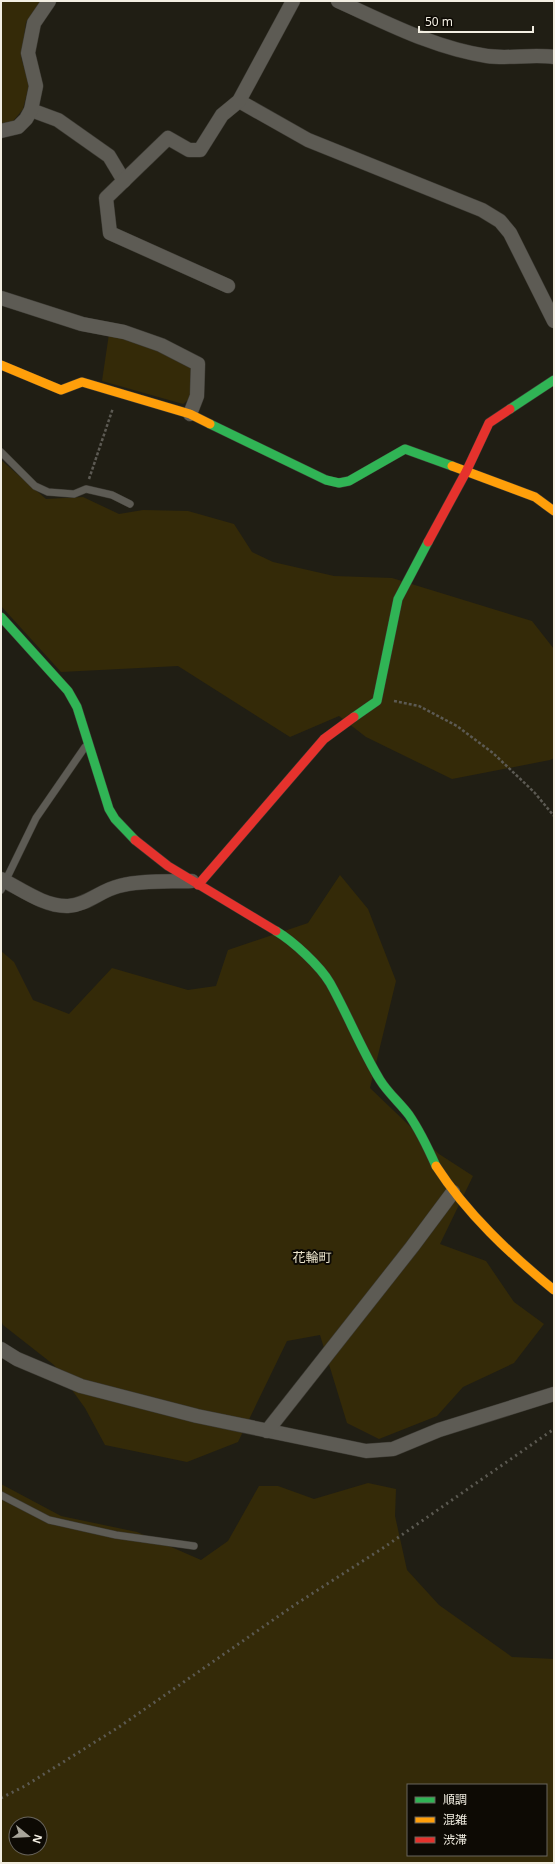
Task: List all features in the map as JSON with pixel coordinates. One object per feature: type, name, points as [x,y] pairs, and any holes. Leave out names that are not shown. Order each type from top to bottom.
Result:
[{"type":"street","points":[[1,131],[18,127],[26,119],[31,110],[36,86],[28,53],[34,23],[49,1]]},
{"type":"street","points":[[228,286],[110,233],[106,198],[168,138],[189,150],[200,150],[222,115],[239,100],[293,1]]},
{"type":"street","points":[[338,1],[434,44],[488,56],[539,55],[554,57]]},
{"type":"street","points":[[239,100],[308,140],[466,202],[500,221],[510,233],[554,321]]},
{"type":"street","points":[[31,110],[58,120],[109,156],[124,181]]},
{"type":"street","points":[[1,298],[82,324],[124,332],[161,345],[198,364],[196,396],[190,414]]},
{"type":"street","points":[[1,366],[61,390],[82,382],[190,414],[326,480],[339,483],[350,481],[404,449],[535,497],[554,511]]},
{"type":"street","points":[[3,883],[45,902],[68,906],[83,903],[118,886],[150,882],[195,883],[324,739],[377,701],[398,599],[466,472],[489,423],[554,380]]},
{"type":"street","points":[[1,617],[68,691],[77,707],[87,744],[104,795],[115,819],[140,845],[168,866],[283,935],[314,964],[329,982],[358,1041],[375,1071],[386,1089],[408,1114],[421,1134],[436,1166],[453,1192],[514,1257],[554,1290]]},
{"type":"street","points":[[267,1431],[412,1247],[453,1192]]},
{"type":"street","points":[[1,1349],[17,1359],[81,1386],[196,1416],[366,1451],[393,1449],[439,1430],[554,1394]]},
{"type":"lane","points":[[1,452],[34,486],[48,492],[74,494],[86,489],[112,495],[130,504]]},
{"type":"lane","points":[[3,883],[36,818],[87,744]]},
{"type":"lane","points":[[1,1494],[49,1520],[116,1535],[194,1546]]},
{"type":"path","points":[[86,489],[118,392]]},
{"type":"path","points":[[377,701],[394,701],[419,706],[456,726],[493,753],[534,792],[554,816]]},
{"type":"shaded area","points":[[1,1],[44,1],[26,22],[21,57],[29,85],[23,109],[10,125],[1,125]]},
{"type":"shaded area","points":[[109,334],[125,336],[193,367],[192,397],[183,404],[102,381]]},
{"type":"shaded area","points":[[1,460],[46,499],[83,497],[119,514],[143,510],[188,511],[234,524],[252,552],[273,562],[334,576],[392,578],[532,621],[554,649],[554,758],[452,779],[366,737],[339,716],[290,737],[178,666],[61,672],[1,606]]},
{"type":"shaded area","points":[[340,875],[368,909],[396,981],[370,1088],[439,1154],[473,1176],[440,1244],[486,1261],[514,1302],[544,1324],[514,1363],[463,1387],[437,1416],[379,1439],[347,1423],[320,1335],[287,1341],[238,1442],[187,1462],[105,1445],[85,1408],[54,1365],[3,1325],[1,1320],[1,951],[14,962],[33,1000],[69,1014],[112,968],[188,990],[216,986],[228,950],[308,923]]},
{"type":"shaded area","points":[[368,1483],[396,1489],[395,1516],[407,1570],[439,1605],[512,1657],[554,1659],[554,1863],[1,1863],[1,1484],[61,1516],[137,1532],[201,1560],[228,1541],[259,1486],[278,1486],[314,1499]]},
{"type":"railway","points":[[1,1798],[25,1786],[119,1727],[296,1604],[383,1548],[554,1429]]},
{"type":"traffic: fast","points":[[510,409],[554,380]]},
{"type":"traffic: fast","points":[[210,424],[326,480],[339,483],[349,481],[405,449],[452,466]]},
{"type":"traffic: fast","points":[[354,717],[377,701],[398,599],[428,542]]},
{"type":"traffic: fast","points":[[1,617],[68,691],[77,707],[109,809],[115,819],[135,840]]},
{"type":"traffic: fast","points":[[276,931],[306,954],[326,976],[373,1068],[383,1085],[413,1121],[436,1166]]},
{"type":"traffic: slow","points":[[1,365],[61,390],[82,382],[190,414],[210,424]]},
{"type":"traffic: slow","points":[[452,466],[535,497],[554,511]]},
{"type":"traffic: slow","points":[[436,1166],[448,1184],[475,1217],[521,1262],[554,1290]]},
{"type":"traffic: jam","points":[[428,542],[466,472],[489,423],[510,409]]},
{"type":"traffic: jam","points":[[198,885],[324,739],[354,717]]},
{"type":"traffic: jam","points":[[135,840],[168,866],[276,931]]},
{"type":"district","name":"花輪町","points":[[312,1257]]}]
